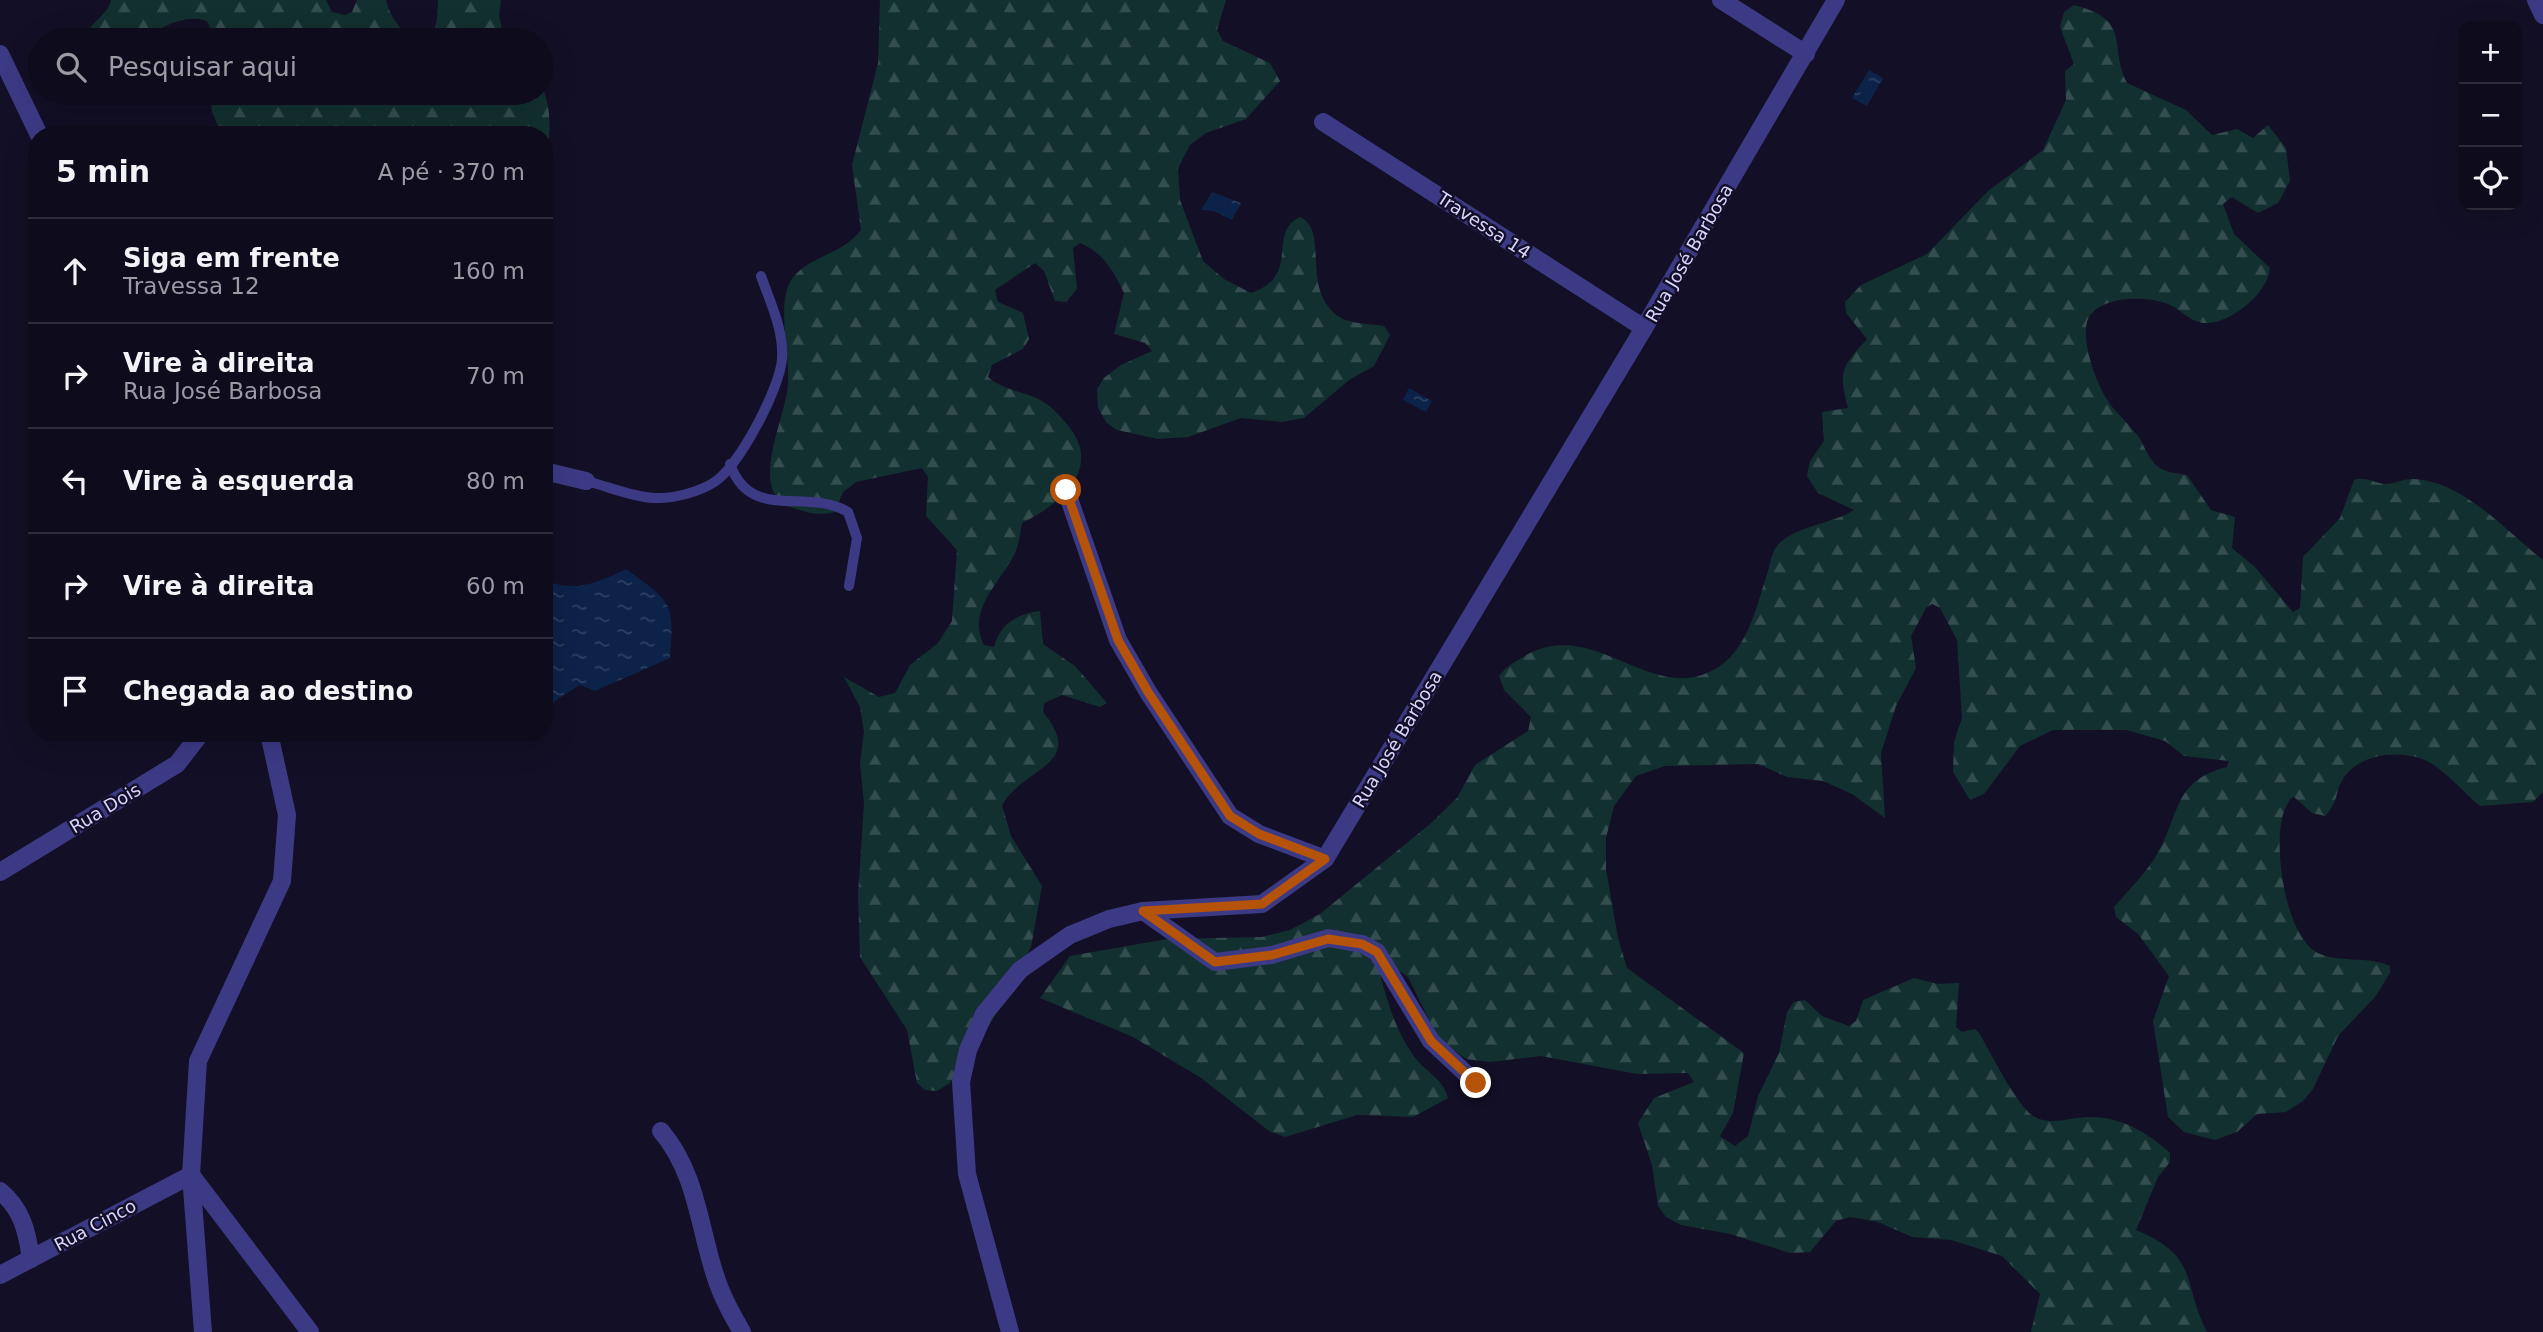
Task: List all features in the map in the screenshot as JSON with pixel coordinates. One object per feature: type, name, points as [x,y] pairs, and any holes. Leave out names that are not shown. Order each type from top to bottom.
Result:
[{"type":"street","points":[[1721,0],[1806,54]]},
{"type":"street","name":"Rua José Barbosa","points":[[1010,1332],[967,1174],[961,1082],[968,1050],[984,1014],[1020,970],[1070,935],[1109,919],[1143,911],[1262,904],[1325,859],[1644,328],[1836,0]]},
{"type":"street","points":[[2536,0],[2543,15]]},
{"type":"street","points":[[0,54],[35,126]]},
{"type":"street","name":"Travessa 14","points":[[1323,122],[1644,328]]},
{"type":"street","points":[[553,473],[586,481]]},
{"type":"street","points":[[1066,490],[1118,640],[1148,692],[1230,816],[1259,834],[1325,859]]},
{"type":"street","name":"Rua Dois","points":[[0,872],[177,764],[194,742]]},
{"type":"street","points":[[203,1332],[191,1175],[198,1061],[282,881],[287,815],[272,742]]},
{"type":"street","points":[[1143,911],[1215,962],[1272,955],[1328,939],[1377,952],[1431,1041],[1476,1083]]},
{"type":"street","points":[[662,1131],[675,1147],[690,1180],[716,1280],[742,1332]]},
{"type":"street","points":[[191,1175],[310,1332]]},
{"type":"street","name":"Rua Cinco","points":[[0,1275],[191,1175]]},
{"type":"street","points":[[0,1191],[14,1203],[27,1231],[31,1259]]},
{"type":"lane","points":[[586,481],[654,498],[688,493],[717,480],[730,464],[779,381],[782,357],[780,333],[761,276]]},
{"type":"lane","points":[[730,464],[737,482],[766,501],[821,501],[848,512],[857,538],[849,586]]},
{"type":"green space","points":[[111,0],[326,0],[332,12],[345,15],[352,12],[357,0],[386,0],[391,13],[402,28],[210,28],[207,21],[191,19],[162,28],[90,28]]},
{"type":"green space","points":[[438,0],[501,0],[499,15],[502,28],[434,28]]},
{"type":"green space","points":[[880,0],[1226,0],[1217,30],[1223,41],[1270,63],[1280,81],[1246,119],[1206,133],[1190,145],[1178,168],[1180,200],[1203,261],[1224,279],[1251,293],[1266,286],[1275,276],[1280,266],[1285,233],[1290,224],[1300,217],[1309,224],[1313,235],[1317,278],[1328,306],[1346,320],[1384,326],[1390,335],[1374,366],[1349,380],[1304,418],[1282,422],[1241,418],[1188,437],[1158,439],[1117,430],[1106,422],[1098,408],[1097,389],[1104,378],[1121,365],[1152,351],[1145,343],[1114,334],[1124,293],[1112,271],[1096,252],[1080,243],[1073,248],[1077,289],[1066,302],[1055,301],[1044,271],[1035,263],[995,290],[998,302],[1023,313],[1029,339],[1023,349],[992,365],[988,377],[1049,406],[1077,439],[1081,455],[1080,469],[1063,495],[1051,506],[1022,523],[1016,551],[982,609],[980,632],[984,645],[994,647],[1000,632],[1010,622],[1040,611],[1043,644],[1075,666],[1107,703],[1100,707],[1062,695],[1044,703],[1043,712],[1055,730],[1058,743],[1055,754],[1048,764],[1012,792],[1002,805],[1011,836],[1042,886],[1031,947],[992,1021],[950,1083],[937,1091],[925,1090],[917,1083],[907,1030],[860,957],[858,895],[864,803],[860,763],[864,732],[860,707],[844,677],[879,697],[895,693],[910,665],[938,643],[952,621],[957,550],[926,516],[928,477],[922,468],[856,482],[843,492],[835,512],[824,514],[799,510],[779,500],[772,487],[770,471],[788,383],[784,318],[786,292],[790,282],[804,267],[843,246],[861,230],[852,165],[878,63]]},
{"type":"green space","points":[[2074,5],[2092,11],[2112,27],[2127,83],[2186,110],[2212,135],[2237,129],[2253,138],[2268,125],[2286,148],[2290,181],[2278,203],[2258,213],[2232,197],[2223,204],[2234,234],[2270,268],[2263,287],[2236,313],[2215,322],[2205,323],[2159,301],[2128,299],[2108,303],[2092,313],[2086,330],[2086,342],[2106,398],[2140,439],[2157,466],[2187,475],[2211,510],[2235,517],[2232,548],[2255,567],[2293,612],[2300,608],[2303,557],[2340,518],[2354,480],[2358,479],[2385,484],[2412,479],[2448,488],[2482,509],[2543,560],[2543,792],[2533,802],[2480,806],[2434,765],[2417,757],[2393,755],[2370,759],[2350,770],[2340,784],[2333,805],[2325,816],[2312,813],[2294,797],[2290,799],[2283,816],[2280,852],[2285,893],[2299,931],[2308,945],[2320,954],[2382,963],[2390,966],[2390,973],[2375,997],[2338,1036],[2313,1089],[2303,1101],[2286,1112],[2257,1114],[2237,1132],[2215,1140],[2184,1132],[2168,1117],[2153,1021],[2169,976],[2138,934],[2116,917],[2114,907],[2156,856],[2187,790],[2209,773],[2227,767],[2229,761],[2184,756],[2165,741],[2126,730],[2053,730],[2020,746],[1984,794],[1970,800],[1953,772],[1954,742],[1962,718],[1957,640],[1940,608],[1932,604],[1926,608],[1911,636],[1916,668],[1896,706],[1881,753],[1885,818],[1852,794],[1823,781],[1787,777],[1758,764],[1665,766],[1636,776],[1614,806],[1606,838],[1606,869],[1618,938],[1627,968],[1744,1053],[1733,1113],[1720,1136],[1735,1146],[1748,1136],[1758,1096],[1779,1053],[1787,1012],[1794,1002],[1805,1000],[1822,1016],[1849,1026],[1856,1021],[1863,1000],[1914,978],[1938,984],[1959,983],[1956,1027],[1962,1032],[1975,1029],[1979,1033],[2013,1092],[2028,1112],[2048,1121],[2100,1117],[2122,1122],[2143,1132],[2170,1153],[2170,1162],[2158,1177],[2136,1230],[2156,1240],[2180,1260],[2207,1332],[2031,1332],[2040,1294],[2002,1256],[1951,1240],[1912,1237],[1878,1222],[1850,1217],[1836,1221],[1810,1252],[1790,1253],[1730,1234],[1681,1225],[1666,1217],[1658,1206],[1652,1165],[1638,1123],[1654,1098],[1694,1082],[1688,1073],[1637,1074],[1541,1056],[1490,1062],[1466,1059],[1438,1038],[1408,977],[1392,966],[1383,971],[1381,978],[1390,1009],[1407,1046],[1442,1085],[1448,1098],[1413,1117],[1357,1115],[1285,1137],[1269,1131],[1201,1078],[1133,1037],[1040,998],[1070,956],[1167,939],[1262,937],[1290,930],[1320,914],[1430,824],[1457,798],[1475,765],[1528,731],[1531,717],[1504,690],[1499,676],[1528,654],[1552,646],[1574,646],[1596,651],[1659,675],[1680,678],[1702,675],[1729,658],[1747,632],[1777,546],[1803,529],[1854,510],[1818,493],[1807,476],[1810,461],[1824,441],[1822,412],[1848,408],[1843,385],[1844,370],[1867,339],[1846,313],[1845,302],[1861,285],[1927,254],[1988,191],[2043,150],[2066,100],[2065,71],[2074,64],[2060,27],[2064,12]]},
{"type":"green space","points":[[211,105],[548,105],[550,124],[218,126]]},
{"type":"water","points":[[1869,70],[1883,78],[1867,106],[1852,98]]},
{"type":"water","points":[[1212,192],[1241,203],[1232,220],[1214,211],[1201,210]]},
{"type":"water","points":[[1409,388],[1432,401],[1426,412],[1403,400]]},
{"type":"water","points":[[626,569],[653,589],[667,604],[672,625],[670,658],[595,691],[580,685],[553,703],[553,583],[586,585]]},
{"type":"route","points":[[1066,490],[1118,640],[1148,692],[1230,816],[1259,834],[1325,859],[1262,904],[1143,911],[1215,962],[1272,955],[1328,939],[1362,944],[1377,952],[1431,1041],[1476,1083]]}]
